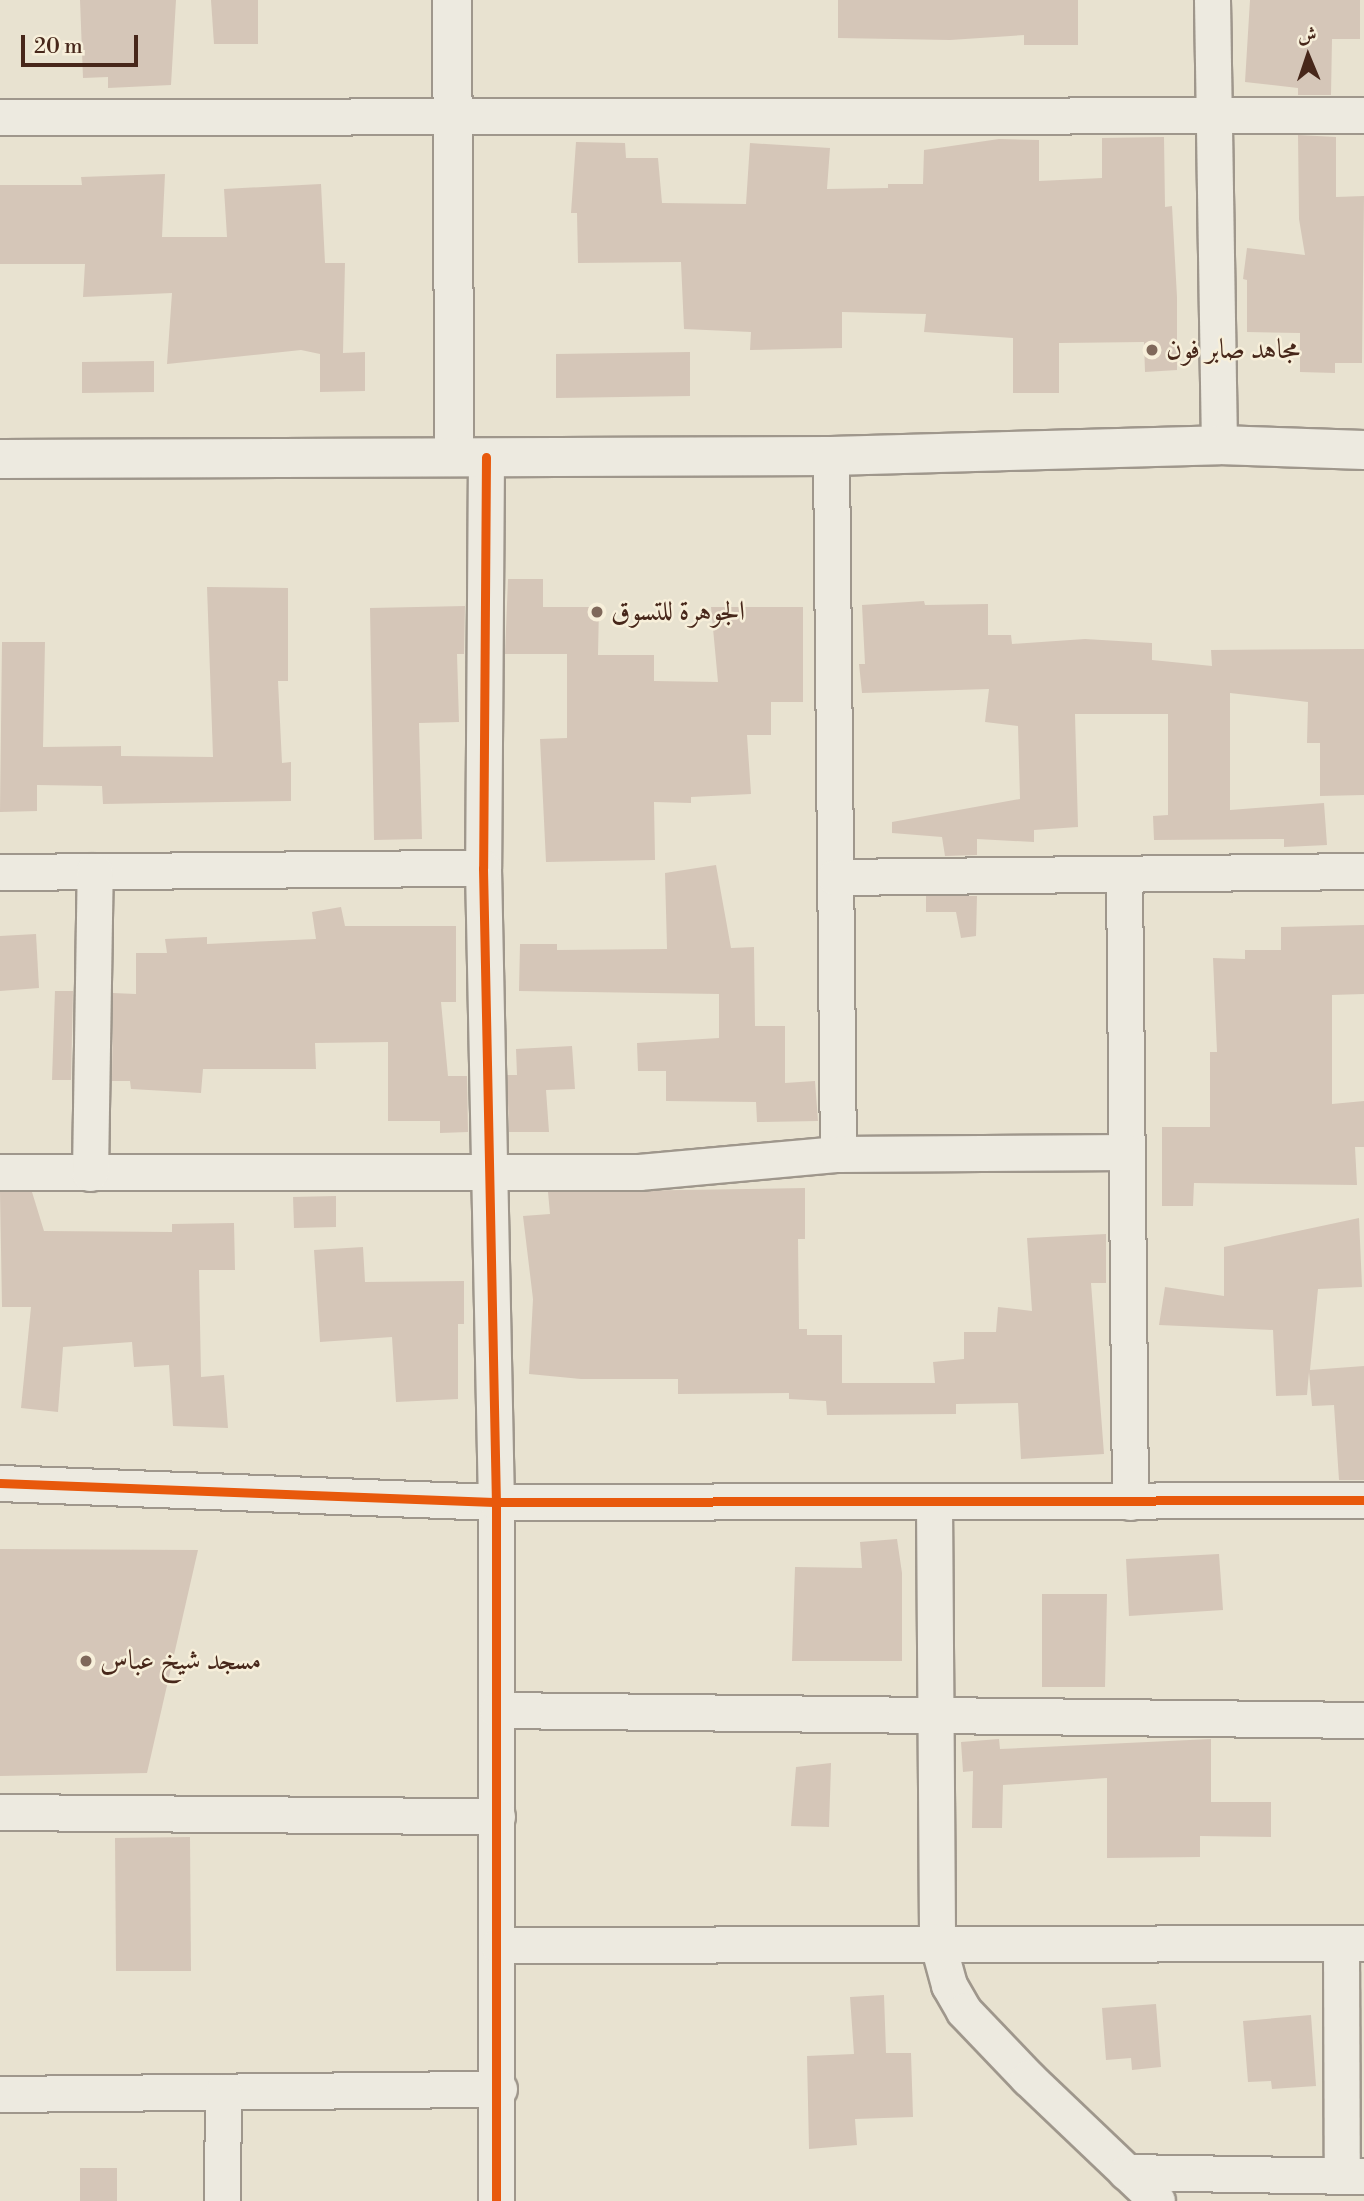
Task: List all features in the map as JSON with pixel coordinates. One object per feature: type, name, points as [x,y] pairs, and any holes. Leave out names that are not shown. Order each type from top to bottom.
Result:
[{"type":"street","points":[[452,0],[451,116],[470,457],[484,867],[487,1171],[496,1502],[499,2089],[496,2201]]},
{"type":"street","points":[[1212,0],[1216,114],[1219,445]]},
{"type":"street","points":[[0,117],[1364,115]]},
{"type":"street","points":[[0,458],[831,456],[1219,445],[1364,450]]},
{"type":"street","points":[[831,456],[838,1154]]},
{"type":"street","points":[[0,872],[484,867]]},
{"type":"street","points":[[90,1173],[95,871]]},
{"type":"street","points":[[835,877],[1364,871]]},
{"type":"street","points":[[1124,874],[1130,1502]]},
{"type":"street","points":[[0,1172],[639,1172],[838,1154],[1126,1152]]},
{"type":"street","points":[[0,1483],[496,1502],[1364,1500]]},
{"type":"street","points":[[934,1502],[937,1941],[949,1985],[964,2011],[1157,2201]]},
{"type":"street","points":[[497,1710],[1364,1720]]},
{"type":"street","points":[[0,1812],[497,1816]]},
{"type":"street","points":[[498,1945],[937,1941],[1353,1943],[1353,2176],[1126,2172]]},
{"type":"street","points":[[0,2094],[499,2089]]},
{"type":"street","points":[[222,2201],[223,2092]]},
{"type":"building","points":[[80,0],[176,0],[171,85],[108,88],[108,77],[83,78]]},
{"type":"building","points":[[211,0],[258,0],[258,44],[214,44]]},
{"type":"building","points":[[838,0],[1078,0],[1078,45],[1024,45],[1024,35],[950,40],[838,38]]},
{"type":"building","points":[[1250,0],[1360,0],[1360,39],[1332,39],[1331,95],[1298,95],[1298,88],[1245,82]]},
{"type":"building","points":[[1298,135],[1336,137],[1336,197],[1364,196],[1362,363],[1335,363],[1335,373],[1300,372],[1300,333],[1247,332],[1247,280],[1243,279],[1247,248],[1305,255],[1299,219]]},
{"type":"building","points":[[1164,137],[1165,207],[1172,206],[1177,297],[1177,370],[1145,372],[1144,342],[1059,343],[1059,393],[1013,393],[1013,338],[924,332],[926,314],[842,312],[842,348],[750,350],[751,332],[684,329],[681,262],[578,263],[577,213],[571,213],[576,142],[625,143],[626,158],[658,158],[662,203],[746,204],[750,143],[830,148],[827,189],[888,188],[888,184],[923,184],[924,150],[999,139],[1039,140],[1039,181],[1102,178],[1102,138]]},
{"type":"building","points":[[165,174],[162,237],[227,237],[224,189],[321,184],[325,263],[345,263],[343,353],[365,352],[365,391],[320,392],[320,354],[301,350],[167,364],[172,293],[83,297],[85,264],[0,264],[0,185],[82,185],[81,177]]},
{"type":"building","points":[[690,352],[690,396],[556,398],[556,354]]},
{"type":"building","points":[[154,361],[154,392],[82,393],[82,362]]},
{"type":"building","points":[[508,579],[543,579],[543,607],[599,607],[598,655],[654,655],[654,681],[718,682],[711,607],[803,607],[803,702],[771,702],[771,735],[747,735],[751,794],[691,797],[691,803],[654,802],[655,860],[546,862],[540,739],[567,738],[567,654],[505,654]]},
{"type":"building","points":[[207,587],[288,588],[288,681],[278,681],[282,763],[291,762],[291,801],[103,804],[102,786],[37,785],[37,811],[0,812],[2,642],[45,642],[43,747],[121,746],[121,756],[213,757]]},
{"type":"building","points":[[924,601],[925,605],[988,604],[988,635],[1011,635],[1012,644],[1085,639],[1152,643],[1152,660],[1212,666],[1211,650],[1364,649],[1364,795],[1320,796],[1320,743],[1307,743],[1308,702],[1230,693],[1230,810],[1324,803],[1327,845],[1284,847],[1284,839],[1154,840],[1153,816],[1168,815],[1168,714],[1075,714],[1078,827],[1034,830],[1034,842],[977,839],[977,855],[945,856],[942,837],[892,833],[892,822],[1020,799],[1018,726],[985,722],[989,689],[862,693],[859,664],[865,664],[862,605]]},
{"type":"building","points":[[465,606],[464,654],[457,654],[459,722],[419,723],[422,839],[374,840],[370,608]]},
{"type":"building","points":[[716,865],[731,948],[754,947],[755,1026],[785,1026],[785,1083],[815,1081],[818,1121],[757,1122],[756,1102],[666,1101],[666,1071],[638,1071],[637,1043],[719,1038],[719,994],[519,991],[520,944],[557,944],[557,950],[667,949],[665,873]]},
{"type":"building","points":[[926,896],[977,896],[976,936],[961,938],[956,912],[926,912]]},
{"type":"building","points":[[341,907],[345,926],[456,926],[456,1002],[441,1002],[448,1076],[467,1076],[468,1132],[440,1133],[440,1121],[388,1121],[388,1042],[315,1043],[316,1069],[203,1069],[201,1093],[131,1089],[130,1081],[112,1081],[113,993],[136,994],[136,953],[167,953],[165,939],[207,937],[207,944],[316,939],[312,912]]},
{"type":"building","points":[[1364,925],[1364,994],[1332,995],[1332,1104],[1364,1101],[1364,1147],[1355,1147],[1357,1185],[1194,1183],[1193,1206],[1162,1206],[1162,1127],[1210,1127],[1210,1052],[1217,1052],[1213,958],[1245,959],[1245,950],[1281,950],[1281,927]]},
{"type":"building","points":[[36,934],[39,988],[0,991],[0,936]]},
{"type":"building","points":[[55,991],[73,991],[71,1080],[52,1080]]},
{"type":"building","points":[[572,1046],[575,1089],[546,1090],[549,1132],[509,1132],[507,1075],[517,1075],[516,1049]]},
{"type":"building","points":[[805,1188],[805,1239],[798,1239],[799,1329],[807,1329],[807,1335],[842,1335],[842,1383],[935,1383],[933,1362],[964,1359],[964,1332],[996,1332],[998,1307],[1032,1311],[1027,1238],[1106,1234],[1106,1283],[1091,1283],[1104,1454],[1021,1459],[1018,1403],[956,1404],[956,1414],[827,1415],[826,1401],[789,1399],[789,1393],[678,1394],[678,1379],[581,1379],[529,1374],[533,1299],[523,1216],[550,1214],[548,1192]]},
{"type":"building","points":[[0,1192],[32,1192],[44,1231],[172,1232],[172,1224],[234,1223],[235,1270],[199,1270],[201,1377],[224,1375],[228,1428],[173,1426],[169,1365],[134,1367],[132,1342],[63,1347],[58,1412],[21,1408],[31,1307],[2,1307]]},
{"type":"building","points":[[336,1196],[336,1227],[294,1228],[293,1197]]},
{"type":"building","points":[[1359,1218],[1362,1287],[1318,1289],[1310,1370],[1364,1366],[1364,1480],[1339,1480],[1334,1405],[1312,1406],[1309,1372],[1307,1395],[1276,1396],[1273,1330],[1159,1325],[1165,1287],[1224,1296],[1224,1247]]},
{"type":"building","points":[[363,1247],[365,1282],[464,1281],[464,1324],[458,1324],[458,1399],[396,1402],[392,1337],[320,1342],[314,1250]]},
{"type":"building","points":[[897,1539],[902,1573],[902,1661],[792,1661],[795,1567],[862,1568],[860,1542]]},
{"type":"building","name":"مسجد شيخ عباس","points":[[0,1549],[198,1550],[147,1773],[0,1776]]},
{"type":"building","points":[[1219,1554],[1223,1610],[1129,1616],[1126,1559]]},
{"type":"building","points":[[1042,1594],[1107,1594],[1105,1687],[1042,1687]]},
{"type":"building","points":[[999,1739],[1000,1749],[1211,1739],[1211,1802],[1271,1802],[1271,1837],[1200,1836],[1200,1857],[1107,1858],[1107,1778],[1003,1785],[1002,1828],[972,1828],[973,1771],[963,1772],[961,1742]]},
{"type":"building","points":[[831,1763],[829,1827],[791,1826],[796,1767]]},
{"type":"building","points":[[190,1837],[191,1971],[116,1971],[115,1838]]},
{"type":"building","points":[[884,1995],[886,2053],[911,2053],[913,2117],[855,2119],[857,2145],[809,2149],[807,2056],[854,2054],[850,1997]]},
{"type":"building","points":[[1156,2004],[1161,2067],[1132,2070],[1131,2058],[1106,2060],[1102,2008]]},
{"type":"building","points":[[1311,2015],[1316,2086],[1272,2089],[1271,2081],[1248,2082],[1243,2021]]},
{"type":"building","points":[[80,2168],[117,2168],[117,2201],[80,2201]]},
{"type":"cycle path","points":[[486,457],[483,868],[496,1502],[496,2201]]},
{"type":"cycle path","points":[[0,1483],[496,1502],[1364,1500]]},
{"type":"place","name":"مجاهد صابر فون","points":[[1152,350]]},
{"type":"place","name":"الجوهرة للتسوق","points":[[597,612]]},
{"type":"place","name":"مسجد شيخ عباس","points":[[86,1661]]}]
